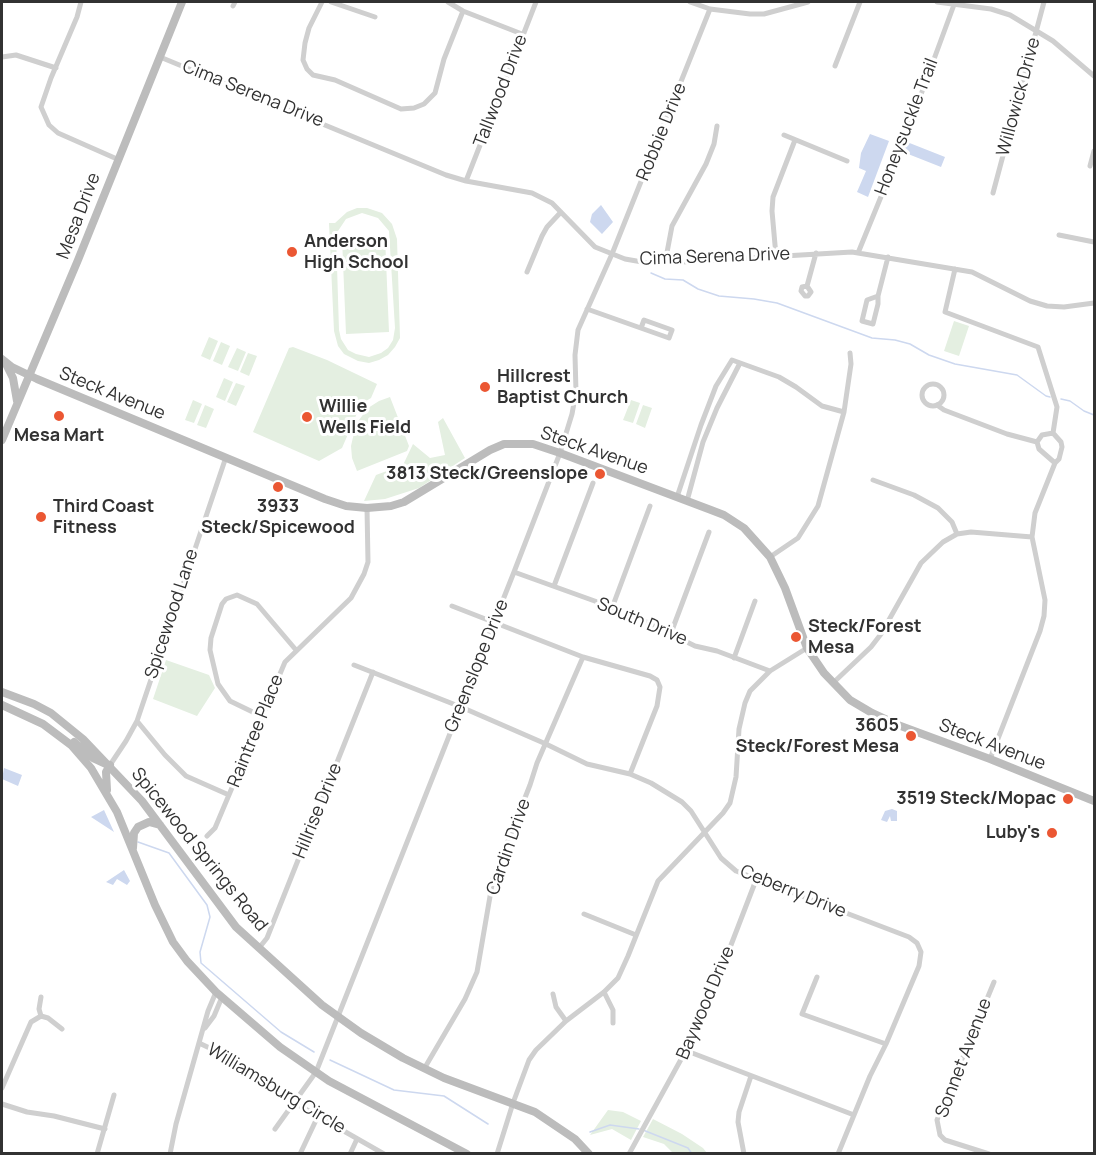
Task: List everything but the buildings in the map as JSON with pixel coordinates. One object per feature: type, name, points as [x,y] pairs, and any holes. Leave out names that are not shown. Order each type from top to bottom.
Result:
[{"type":"street","points":[[81,2],[41,107],[49,125],[68,138],[117,159]]},
{"type":"street","name":"Mesa Drive","points":[[2,440],[78,260],[182,2]]},
{"type":"street","points":[[322,2],[309,28],[305,43],[303,60],[307,69],[314,75],[335,80],[401,109],[424,104],[435,93],[444,59],[463,10]]},
{"type":"street","points":[[331,2],[375,16]]},
{"type":"street","points":[[448,2],[522,34]]},
{"type":"street","name":"Tallwood Drive","points":[[466,181],[536,2]]},
{"type":"street","points":[[690,2],[732,13],[764,14],[808,2]]},
{"type":"street","points":[[834,66],[860,2]]},
{"type":"street","points":[[937,2],[955,2],[1010,15],[1069,53],[1095,76]]},
{"type":"street","name":"Honeysuckle Trail","points":[[858,253],[905,138],[955,2]]},
{"type":"street","name":"Willowick Drive","points":[[993,193],[1044,2]]},
{"type":"street","name":"Robbie Drive","points":[[612,254],[710,9]]},
{"type":"street","points":[[2,57],[16,55],[56,68]]},
{"type":"street","name":"Cima Serena Drive","points":[[160,57],[466,181],[532,193],[552,203],[595,247],[634,262],[665,263],[816,253],[858,253],[972,272],[1030,301],[1047,306],[1064,307],[1095,303]]},
{"type":"street","points":[[665,263],[672,226],[706,164],[714,144],[717,126]]},
{"type":"street","points":[[784,135],[847,160]]},
{"type":"street","points":[[776,256],[773,197],[795,140]]},
{"type":"street","points":[[1090,166],[1095,151]]},
{"type":"street","points":[[527,272],[547,227],[561,212]]},
{"type":"street","points":[[1059,235],[1095,242]]},
{"type":"street","points":[[807,286],[816,253]]},
{"type":"street","name":"Greenslope Drive","points":[[275,1129],[316,1072],[560,453],[576,392],[575,343],[578,330],[612,254]]},
{"type":"street","points":[[878,296],[867,300],[862,321],[873,324],[888,257]]},
{"type":"street","points":[[955,269],[945,312],[1038,347],[1058,407],[1054,431],[1062,447],[1035,513],[1032,537],[1043,581],[1044,616],[990,759]]},
{"type":"street","points":[[587,309],[669,339],[672,330],[644,320],[641,328]]},
{"type":"street","points":[[771,557],[798,538],[814,514],[821,497],[844,412],[851,364],[850,353]]},
{"type":"street","points":[[677,497],[700,424],[716,386],[732,360],[778,377],[822,406],[844,412]]},
{"type":"street","points":[[3,361],[15,384],[17,403]]},
{"type":"street","name":"Steck Avenue","points":[[3,361],[28,375],[334,503],[367,508],[392,506],[414,498],[489,450],[504,444],[533,444],[724,515],[744,528],[771,557],[807,648],[844,695],[872,713],[898,725],[990,759],[1094,802]]},
{"type":"street","points":[[687,501],[703,442],[740,363]]},
{"type":"street","points":[[937,405],[943,400],[944,392],[939,385],[928,384],[922,389],[922,399],[927,405],[937,405],[944,410],[1006,434],[1037,442]]},
{"type":"street","points":[[1037,442],[1042,435],[1054,431]]},
{"type":"street","points":[[1037,442],[1039,449],[1055,463]]},
{"type":"street","name":"Spicewood Lane","points":[[110,765],[137,721],[226,457]]},
{"type":"street","points":[[873,480],[914,495],[938,508],[952,522],[957,534]]},
{"type":"street","points":[[554,586],[593,483]]},
{"type":"street","points":[[612,608],[650,506]]},
{"type":"street","name":"Raintree Place","points":[[207,836],[215,828],[281,669],[296,650],[344,606],[358,587],[368,562],[367,508]]},
{"type":"street","points":[[671,633],[709,532]]},
{"type":"street","points":[[833,683],[881,634],[921,563],[931,552],[957,534],[986,532],[1032,537]]},
{"type":"street","name":"South Drive","points":[[514,572],[612,608],[671,633],[695,646],[717,651],[770,671]]},
{"type":"street","points":[[261,716],[230,701],[218,684],[210,650],[211,638],[226,598],[237,595],[257,604],[296,650]]},
{"type":"street","points":[[734,658],[755,601]]},
{"type":"street","points":[[452,606],[583,657],[657,680],[660,687],[657,706],[630,774]]},
{"type":"street","points":[[497,1154],[529,1060],[536,1050],[566,1021],[604,992],[618,978],[658,881],[705,833],[730,803],[736,777],[738,729],[750,691],[770,671],[807,648]]},
{"type":"street","name":"Cardin Drive","points":[[424,1069],[465,999],[477,972],[494,879],[537,763],[583,657]]},
{"type":"street","name":"Ceberry Drive","points":[[354,664],[546,744],[587,765],[630,774],[651,783],[682,802],[691,811],[727,865],[756,880],[909,937],[916,943],[921,952],[919,966],[838,1154]]},
{"type":"street","name":"Hillrise Drive","points":[[259,948],[267,938],[373,672]]},
{"type":"street","name":"Spicewood Springs Road","points":[[2,692],[51,713],[79,735],[110,765],[160,825],[236,927],[338,1016],[383,1047],[424,1069],[535,1112],[575,1139],[589,1154]]},
{"type":"street","name":"Spicewood Springs Road","points":[[2,705],[28,715],[59,735],[85,759],[95,772],[107,792],[173,942],[187,961],[219,995],[280,1047],[316,1072],[344,1090],[466,1154]]},
{"type":"street","points":[[137,721],[186,776],[229,795]]},
{"type":"street","points":[[59,735],[76,743],[93,758],[110,765]]},
{"type":"street","points":[[95,772],[110,765]]},
{"type":"street","points":[[107,792],[106,772],[110,765]]},
{"type":"street","points":[[134,854],[133,838],[138,826],[149,822],[160,825]]},
{"type":"street","name":"Baywood Drive","points":[[629,1154],[701,1023],[756,880]]},
{"type":"street","points":[[584,914],[636,935]]},
{"type":"street","points":[[817,977],[802,1014],[886,1044]]},
{"type":"street","name":"Sonnet Avenue","points":[[989,1154],[945,1140],[940,1135],[937,1120],[994,981]]},
{"type":"street","points":[[604,992],[613,1010],[612,1023]]},
{"type":"street","points":[[554,994],[556,1007],[566,1021]]},
{"type":"street","name":"Williamsburg Circle","points":[[170,1154],[176,1124],[208,1011],[219,995]]},
{"type":"street","points":[[40,1016],[41,997]]},
{"type":"street","points":[[40,1016],[54,1021],[62,1029]]},
{"type":"street","points":[[2,1088],[31,1022],[40,1016]]},
{"type":"street","name":"Williamsburg Circle","points":[[199,1043],[218,1052],[293,1102],[384,1154]]},
{"type":"street","points":[[687,1051],[854,1115]]},
{"type":"street","points":[[744,1154],[738,1122],[751,1076]]},
{"type":"street","points":[[97,1154],[114,1095]]},
{"type":"street","points":[[2,1104],[27,1112],[74,1120],[105,1129]]},
{"type":"street","points":[[300,1154],[318,1116]]},
{"type":"street","points":[[350,1154],[357,1138]]},
{"type":"green space","points":[[357,208],[367,208],[382,213],[392,224],[397,239],[400,338],[388,355],[369,363],[358,361],[344,354],[338,346],[334,331],[329,223],[335,223],[347,212]],"holes":[[[362,213],[378,218],[389,231],[395,328],[393,340],[388,348],[369,357],[348,350],[341,339],[336,234],[346,219]]]},
{"type":"green space","points":[[385,236],[389,332],[346,334],[342,238]]},
{"type":"green space","points":[[954,321],[969,326],[959,356],[944,351]]},
{"type":"green space","points":[[209,337],[218,341],[210,360],[201,356]]},
{"type":"green space","points":[[221,342],[230,346],[222,365],[213,361]]},
{"type":"green space","name":"Willie Wells Field","points":[[293,347],[327,360],[377,384],[371,398],[361,404],[342,448],[319,461],[253,432],[289,348]]},
{"type":"green space","points":[[237,348],[246,352],[238,371],[228,367]]},
{"type":"green space","points":[[248,353],[257,356],[249,376],[240,372]]},
{"type":"green space","points":[[224,378],[233,382],[225,401],[216,397]]},
{"type":"green space","points":[[236,383],[245,386],[236,406],[227,402]]},
{"type":"green space","points":[[390,397],[409,446],[407,451],[357,471],[352,458],[351,446],[356,424],[368,408]]},
{"type":"green space","points":[[193,400],[202,404],[194,423],[185,420]]},
{"type":"green space","points":[[631,400],[640,403],[633,423],[623,420]]},
{"type":"green space","points":[[205,405],[214,409],[206,428],[197,425]]},
{"type":"green space","points":[[643,405],[652,408],[645,428],[636,424]]},
{"type":"green space","points":[[443,418],[465,458],[419,488],[385,499],[364,501],[376,475],[403,465],[413,444],[430,458],[445,455],[438,422]]},
{"type":"green space","points":[[166,660],[209,675],[215,688],[197,716],[153,699]]},
{"type":"green space","points":[[608,1110],[623,1112],[641,1121],[631,1140],[612,1129],[590,1135]]},
{"type":"green space","points":[[653,1119],[682,1134],[707,1153],[673,1153],[664,1144],[643,1137]]},
{"type":"water","points":[[870,134],[889,141],[868,197],[857,192],[866,171],[859,168],[861,153]]},
{"type":"water","points":[[907,142],[945,157],[941,167],[903,152]]},
{"type":"water","points":[[601,205],[613,222],[602,234],[590,222],[592,214]]},
{"type":"water","points":[[4,768],[22,775],[18,786],[2,779]]},
{"type":"water","points":[[892,809],[897,811],[897,821],[891,821],[890,816],[887,822],[881,820],[885,811]]},
{"type":"water","points":[[104,810],[114,832],[91,817]]},
{"type":"water","points":[[124,870],[130,881],[127,885],[117,879],[113,885],[106,882]]},
{"type":"waterway","points":[[651,273],[665,279],[683,280],[698,289],[719,296],[777,303],[872,338],[910,344],[929,355],[955,364],[1017,375],[1050,397]]},
{"type":"waterway","points":[[1061,399],[1070,401],[1094,415]]},
{"type":"waterway","points":[[138,842],[169,853],[207,905],[210,917],[200,952],[201,963],[281,1032],[314,1052]]},
{"type":"waterway","points":[[330,1060],[394,1090],[444,1096],[488,1124]]},
{"type":"waterway","points":[[590,1132],[610,1125],[639,1129]]},
{"type":"waterway","points":[[643,1130],[688,1148],[692,1154]]},
{"type":"place","name":"Anderson High School","points":[[292,252]]},
{"type":"place","name":"Hillcrest Baptist Church","points":[[485,387]]},
{"type":"place","name":"Mesa Mart","points":[[59,416]]},
{"type":"place","name":"Willie Wells Field","points":[[307,417]]},
{"type":"place","name":"3813 Steck/Greenslope","points":[[600,474]]},
{"type":"place","name":"3933 Steck/Spicewood","points":[[278,487]]},
{"type":"place","name":"Third Coast Fitness","points":[[41,517]]},
{"type":"place","name":"Steck/Forest Mesa","points":[[796,637]]},
{"type":"place","name":"3605 Steck/Forest Mesa","points":[[911,736]]},
{"type":"place","name":"3519 Steck/Mopac","points":[[1068,799]]},
{"type":"place","name":"Luby's","points":[[1052,833]]}]
